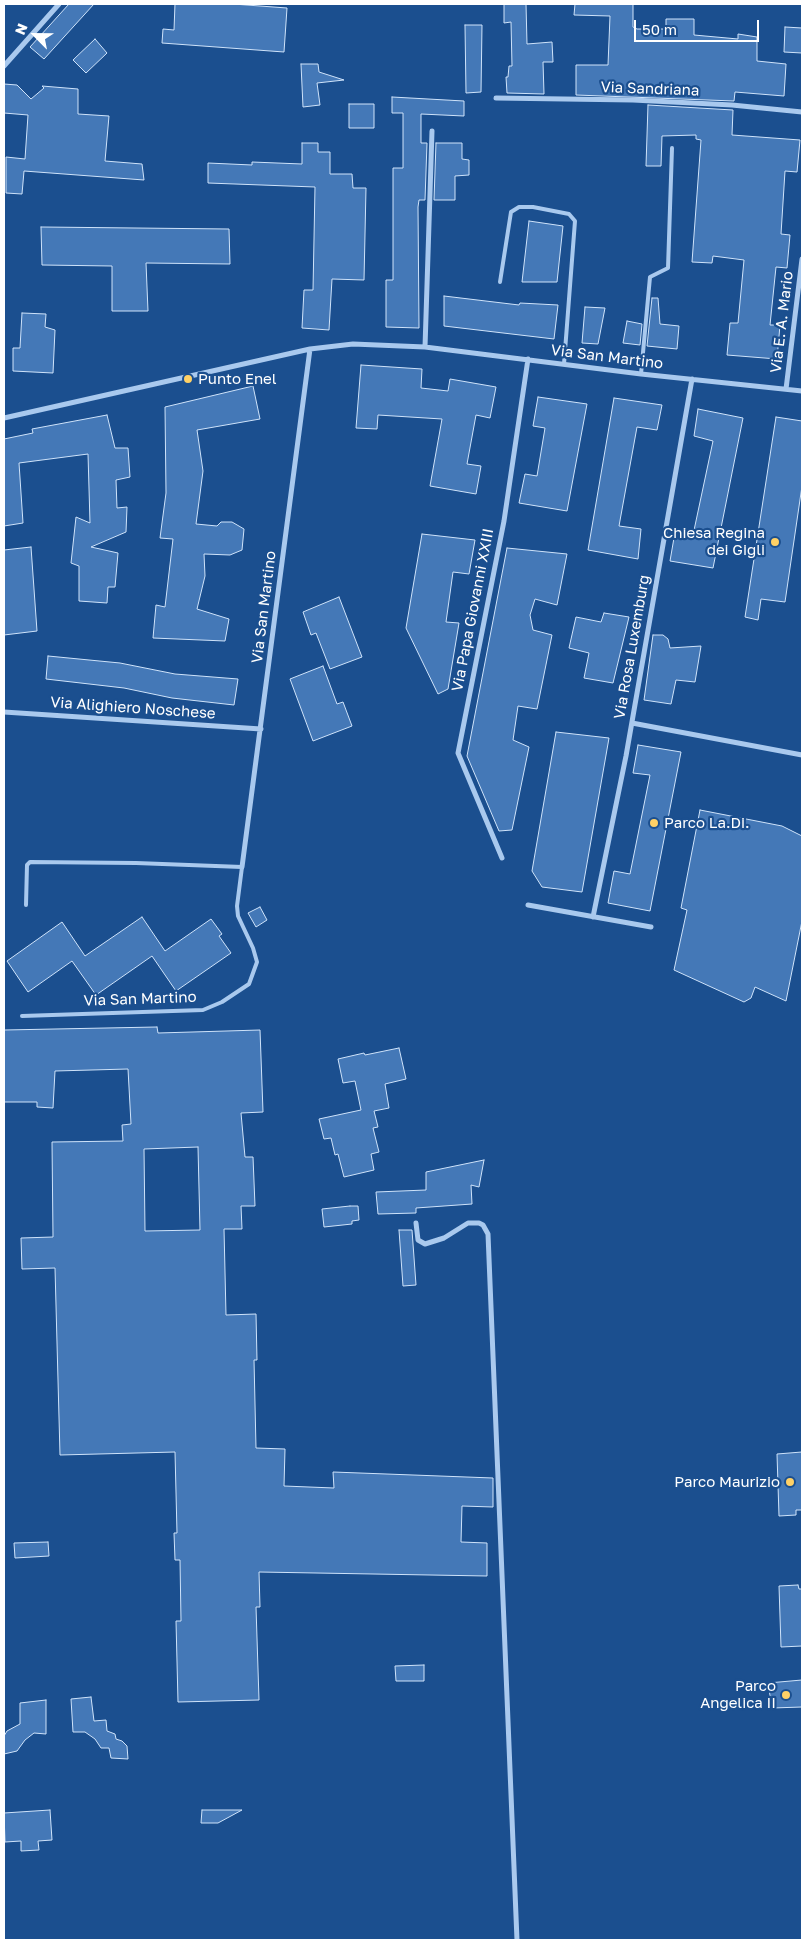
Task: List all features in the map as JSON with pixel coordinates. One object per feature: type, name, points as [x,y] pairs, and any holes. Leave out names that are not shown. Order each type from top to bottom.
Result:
[{"type":"street","points":[[4,66],[59,4]]},
{"type":"street","name":"Via Sandriana","points":[[496,98],[633,100],[732,105],[802,112]]},
{"type":"street","points":[[425,347],[432,131]]},
{"type":"street","name":"Via E. A. Mario","points":[[786,389],[802,259]]},
{"type":"street","name":"Via San Martino","points":[[4,418],[161,381],[310,350],[353,344],[425,347],[641,374],[802,390]]},
{"type":"street","name":"Via San Martino","points":[[242,868],[310,350]]},
{"type":"street","name":"Via Papa Giovanni XXIII","points":[[502,858],[458,753],[504,521],[528,359]]},
{"type":"street","name":"Via Rosa Luxemburg","points":[[593,918],[632,723],[692,379]]},
{"type":"street","name":"Via Alighiero Noschese","points":[[4,712],[261,729]]},
{"type":"street","points":[[632,723],[802,755]]},
{"type":"street","points":[[528,905],[651,927]]},
{"type":"street","points":[[416,1223],[418,1240],[425,1244],[444,1238],[468,1223],[483,1225],[488,1234],[517,1940]]},
{"type":"lane","points":[[641,374],[650,277],[668,268],[672,148]]},
{"type":"lane","points":[[500,282],[511,212],[519,207],[532,207],[570,214],[575,221],[564,364]]},
{"type":"lane","points":[[26,905],[27,865],[30,862],[136,863],[242,868]]},
{"type":"lane","name":"Via San Martino","points":[[22,1016],[203,1010],[222,1002],[249,984],[257,962],[254,948],[238,916],[237,906],[242,868]]},
{"type":"building","points":[[69,4],[94,4],[44,59],[30,47]]},
{"type":"building","points":[[175,4],[233,4],[287,8],[284,52],[162,43],[163,29],[174,30]]},
{"type":"building","points":[[504,4],[526,4],[527,44],[552,42],[553,62],[543,62],[544,94],[507,93],[506,77],[508,77],[509,66],[512,66],[511,22],[504,23]]},
{"type":"building","points":[[575,4],[633,4],[633,27],[637,29],[666,29],[666,19],[694,19],[694,35],[738,39],[738,34],[757,37],[757,61],[786,64],[784,96],[735,92],[734,101],[576,95],[576,65],[608,65],[610,16],[574,15]]},
{"type":"building","points":[[465,25],[482,25],[481,92],[466,93]]},
{"type":"building","points":[[785,27],[802,28],[802,53],[784,52]]},
{"type":"building","points":[[95,39],[107,53],[86,73],[73,60]]},
{"type":"building","points":[[301,64],[318,64],[319,72],[344,80],[317,83],[320,105],[303,107]]},
{"type":"building","points":[[4,84],[17,85],[31,99],[44,88],[42,86],[78,89],[78,114],[109,116],[105,161],[142,164],[144,180],[24,171],[22,194],[6,193],[6,157],[25,159],[28,115],[4,113]]},
{"type":"building","points":[[392,97],[464,101],[464,116],[421,114],[421,143],[427,143],[425,200],[419,200],[418,207],[419,328],[386,327],[386,280],[393,280],[393,168],[403,168],[403,113],[392,113]]},
{"type":"building","points":[[349,104],[374,104],[374,128],[349,128]]},
{"type":"building","points":[[648,105],[733,110],[732,135],[800,140],[797,172],[785,171],[781,234],[790,235],[787,268],[776,267],[770,325],[780,325],[777,359],[727,355],[730,323],[738,323],[744,260],[713,256],[712,263],[692,262],[701,140],[696,139],[696,135],[662,136],[661,166],[646,166]]},
{"type":"building","points":[[302,143],[318,143],[318,152],[330,152],[330,174],[352,174],[353,188],[366,188],[364,280],[332,279],[329,330],[302,328],[304,290],[313,290],[315,187],[208,183],[208,163],[252,165],[252,162],[302,164]]},
{"type":"building","points":[[436,143],[462,143],[462,159],[469,160],[469,175],[455,176],[455,200],[434,200]]},
{"type":"building","points":[[529,221],[563,226],[557,282],[522,282]]},
{"type":"building","points":[[41,227],[229,229],[230,264],[146,263],[148,311],[112,311],[112,266],[42,265]]},
{"type":"building","points":[[444,296],[519,305],[520,303],[558,305],[554,339],[444,326]]},
{"type":"building","points":[[652,298],[658,298],[660,324],[679,326],[677,349],[647,346]]},
{"type":"building","points":[[585,307],[605,308],[598,344],[582,343]]},
{"type":"building","points":[[22,313],[46,314],[45,327],[55,330],[53,373],[13,371],[13,348],[20,348]]},
{"type":"building","points":[[627,321],[642,324],[640,345],[623,343]]},
{"type":"building","points":[[361,365],[422,369],[421,388],[448,391],[450,379],[496,387],[490,418],[476,415],[467,464],[481,466],[476,494],[430,486],[442,419],[378,415],[377,429],[356,428]]},
{"type":"building","points":[[253,386],[260,419],[197,430],[203,471],[196,524],[217,526],[221,522],[232,522],[244,529],[242,550],[230,555],[204,554],[205,576],[197,609],[229,619],[225,641],[153,638],[156,605],[165,607],[173,539],[160,538],[166,493],[165,407]]},
{"type":"building","points":[[538,397],[587,404],[567,511],[519,503],[525,474],[537,476],[545,428],[533,426]]},
{"type":"building","points":[[614,398],[662,405],[657,430],[637,427],[619,526],[641,529],[638,559],[588,550]]},
{"type":"building","points":[[698,409],[743,418],[713,568],[670,561],[675,532],[693,535],[713,441],[694,436]]},
{"type":"building","points":[[107,415],[115,448],[128,448],[130,477],[116,480],[117,508],[127,507],[126,532],[91,547],[118,553],[115,587],[108,587],[107,603],[79,601],[79,566],[71,563],[76,517],[90,523],[88,454],[19,463],[23,523],[4,526],[4,439],[33,433],[32,429]]},
{"type":"building","name":"Chiesa Regina dei Gigli","points":[[776,417],[802,421],[802,486],[785,602],[761,599],[758,620],[745,617]]},
{"type":"building","points":[[422,534],[475,540],[469,574],[453,572],[446,622],[459,623],[448,689],[438,694],[406,628]]},
{"type":"building","points":[[31,547],[37,631],[4,635],[4,550]]},
{"type":"building","points":[[507,548],[567,554],[557,605],[535,599],[530,615],[533,630],[552,635],[537,709],[518,706],[513,740],[529,747],[512,830],[499,831],[467,756]]},
{"type":"building","points":[[339,597],[362,657],[330,669],[316,633],[311,635],[303,612]]},
{"type":"building","points":[[604,613],[629,617],[613,683],[584,678],[589,653],[569,648],[576,617],[601,622]]},
{"type":"building","points":[[653,635],[663,635],[668,639],[670,648],[701,646],[695,682],[676,680],[671,704],[644,700]]},
{"type":"building","points":[[48,656],[120,663],[175,674],[238,679],[234,705],[172,698],[124,688],[46,679]]},
{"type":"building","points":[[323,666],[337,704],[343,702],[352,726],[313,741],[290,679]]},
{"type":"building","points":[[556,732],[609,738],[582,892],[542,887],[532,871]]},
{"type":"building","name":"Parco La.Di.","points":[[638,745],[681,752],[650,911],[608,903],[614,871],[630,874],[650,775],[633,773]]},
{"type":"building","points":[[700,810],[782,826],[802,836],[802,921],[786,1001],[755,987],[751,998],[744,1002],[674,970],[687,910],[681,908]]},
{"type":"building","points":[[260,907],[267,920],[256,927],[248,913]]},
{"type":"building","points":[[142,917],[165,951],[211,919],[222,934],[219,936],[231,953],[176,991],[152,956],[96,995],[72,961],[28,992],[7,961],[62,922],[85,956]]},
{"type":"building","points":[[157,1027],[158,1033],[260,1030],[263,1112],[241,1113],[245,1157],[253,1157],[255,1206],[241,1206],[242,1229],[224,1229],[226,1315],[256,1314],[257,1360],[254,1360],[256,1448],[285,1449],[284,1486],[334,1488],[333,1472],[493,1478],[493,1507],[462,1506],[461,1542],[487,1543],[487,1576],[259,1572],[260,1607],[256,1607],[259,1700],[178,1702],[176,1621],[181,1621],[180,1560],[175,1560],[174,1533],[177,1533],[175,1452],[60,1455],[55,1268],[22,1269],[21,1238],[53,1237],[52,1142],[123,1141],[122,1125],[131,1124],[128,1069],[55,1071],[53,1108],[37,1107],[37,1102],[4,1102],[4,1030]],"holes":[[[198,1147],[200,1230],[145,1231],[144,1149]]]},
{"type":"building","points":[[399,1048],[406,1079],[385,1084],[389,1108],[374,1111],[378,1127],[373,1128],[379,1152],[371,1154],[374,1170],[344,1177],[338,1154],[335,1155],[331,1138],[324,1139],[319,1119],[361,1110],[355,1081],[343,1083],[338,1059]]},
{"type":"building","points":[[484,1160],[479,1187],[471,1185],[472,1204],[416,1208],[416,1213],[378,1214],[376,1192],[426,1190],[426,1172]]},
{"type":"building","points":[[358,1206],[359,1220],[352,1221],[352,1224],[324,1227],[322,1209]]},
{"type":"building","points":[[399,1230],[412,1230],[416,1285],[403,1286]]},
{"type":"building","name":"Parco Maurizio","points":[[802,1452],[802,1510],[796,1510],[796,1515],[779,1516],[777,1454]]},
{"type":"building","points":[[48,1542],[49,1556],[15,1558],[14,1543]]},
{"type":"building","points":[[798,1585],[799,1589],[802,1589],[802,1646],[781,1647],[779,1586]]},
{"type":"building","points":[[424,1665],[424,1681],[396,1681],[395,1666]]},
{"type":"building","name":"Parco Angelica II","points":[[802,1680],[802,1707],[772,1708],[768,1683]]},
{"type":"building","points":[[91,1697],[94,1721],[106,1720],[107,1731],[115,1734],[116,1739],[122,1741],[127,1746],[128,1759],[111,1758],[109,1748],[101,1748],[95,1739],[85,1732],[73,1732],[71,1699]]},
{"type":"building","points":[[46,1700],[46,1734],[34,1733],[25,1740],[17,1751],[4,1754],[4,1736],[7,1731],[20,1724],[20,1703]]},
{"type":"building","points":[[50,1810],[52,1840],[38,1841],[39,1850],[21,1851],[21,1841],[5,1842],[4,1813]]},
{"type":"building","points":[[202,1810],[242,1810],[218,1823],[201,1823]]},
{"type":"place","name":"Punto Enel","points":[[188,379]]},
{"type":"place","name":"Chiesa Regina dei Gigli","points":[[775,542]]},
{"type":"place","name":"Parco La.Di.","points":[[654,823]]},
{"type":"place","name":"Parco Maurizio","points":[[790,1482]]},
{"type":"place","name":"Parco Angelica II","points":[[786,1695]]}]
